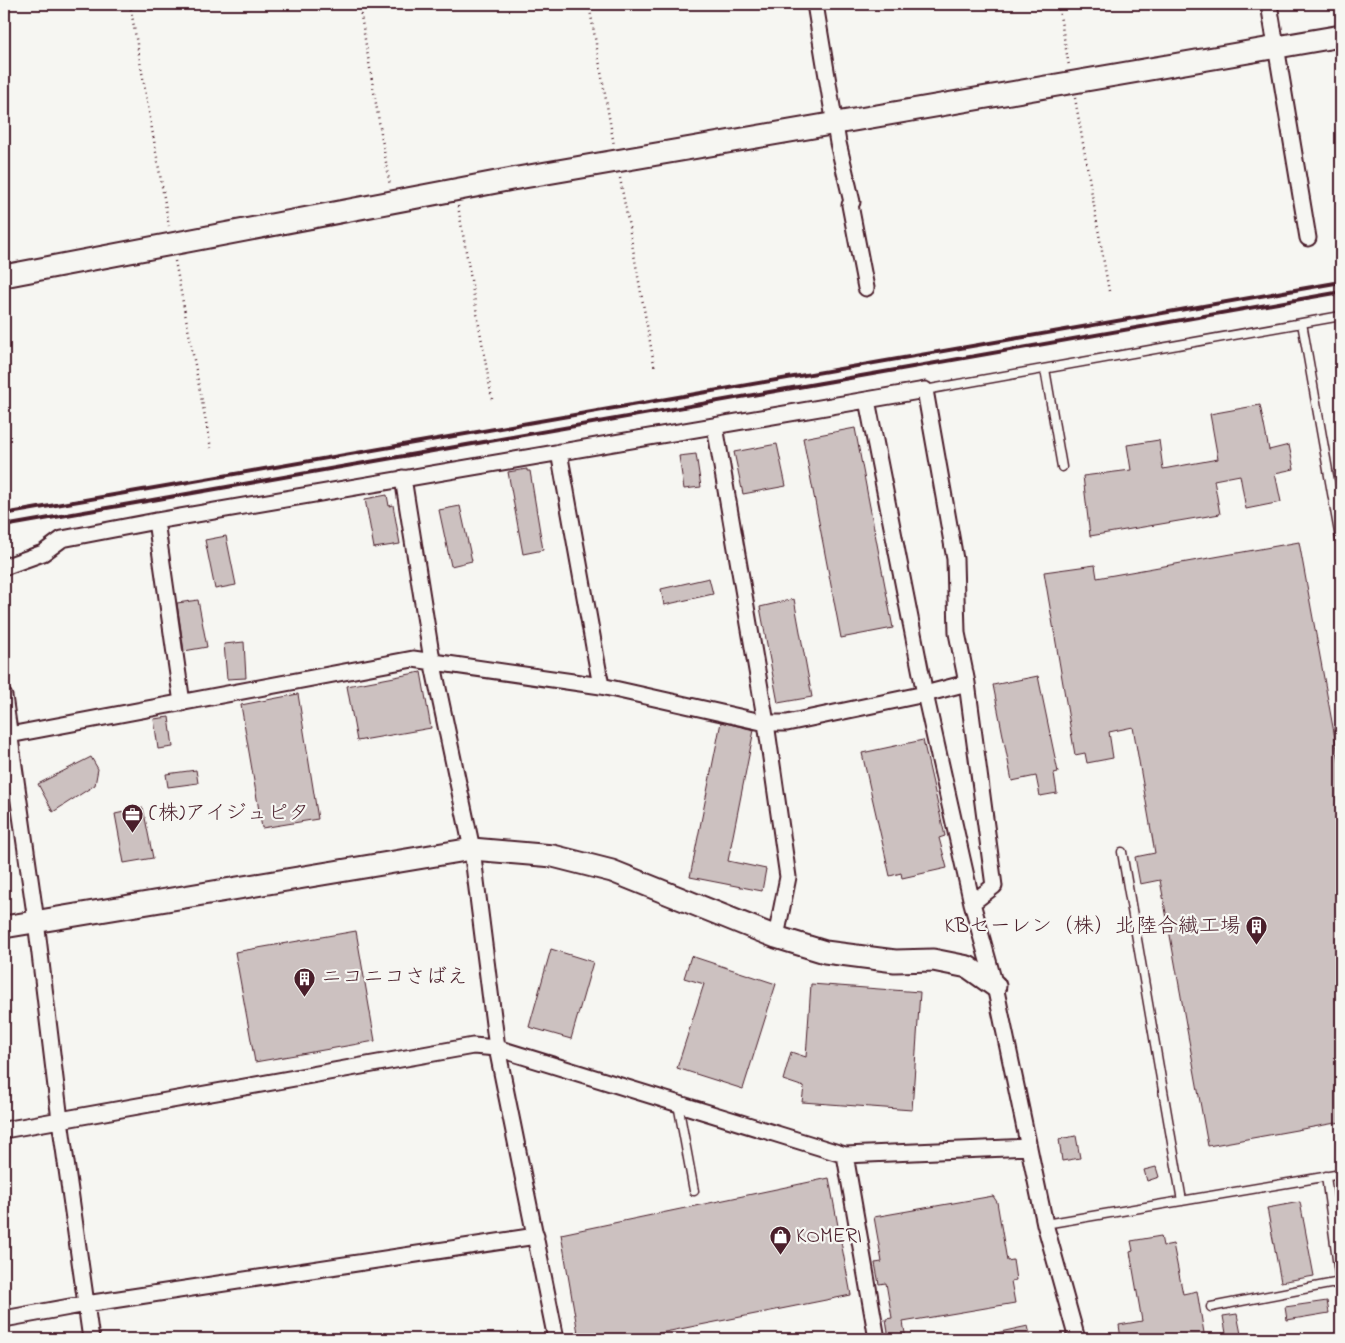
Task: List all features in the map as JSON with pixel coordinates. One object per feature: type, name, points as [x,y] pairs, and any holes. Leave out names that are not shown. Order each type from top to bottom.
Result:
[{"type":"street","points":[[814,4],[835,123],[852,202],[850,204],[866,288]]},
{"type":"street","points":[[1269,4],[1308,238]]},
{"type":"street","points":[[4,276],[617,161],[1341,36]]},
{"type":"street","points":[[4,567],[43,553],[62,539],[403,478],[925,390],[955,559],[956,632],[967,683],[994,886],[972,903]]},
{"type":"street","points":[[867,400],[925,694],[972,903],[995,986],[1045,1224],[1077,1339]]},
{"type":"street","points":[[715,426],[766,723],[788,877],[776,937]]},
{"type":"street","points":[[560,452],[601,686]]},
{"type":"street","points":[[403,478],[432,660],[472,849],[497,1048],[556,1339]]},
{"type":"street","points":[[156,521],[182,703]]},
{"type":"street","points":[[6,736],[413,659],[432,660],[601,686],[766,723],[787,723],[925,694],[967,683]]},
{"type":"street","points":[[4,696],[6,736],[36,921],[60,1120],[91,1339]]},
{"type":"street","points":[[4,927],[472,849],[553,856],[612,871],[776,937],[826,952],[895,961],[933,960],[968,967],[986,977],[995,986]]},
{"type":"street","points":[[4,1130],[473,1046],[497,1048],[845,1155],[1029,1147]]},
{"type":"street","points":[[845,1155],[877,1339]]},
{"type":"street","points":[[4,1319],[86,1304],[536,1236]]},
{"type":"lane","points":[[925,390],[1341,316]]},
{"type":"lane","points":[[1302,323],[1341,544]]},
{"type":"lane","points":[[1045,369],[1062,468]]},
{"type":"lane","points":[[1122,852],[1182,1201]]},
{"type":"lane","points":[[678,1104],[694,1190]]},
{"type":"lane","points":[[1045,1224],[1341,1174]]},
{"type":"lane","points":[[1211,1306],[1340,1282],[1326,1176]]},
{"type":"path","points":[[359,4],[392,202]]},
{"type":"path","points":[[589,4],[655,369]]},
{"type":"path","points":[[1058,4],[1109,292]]},
{"type":"path","points":[[456,190],[492,399]]},
{"type":"path","points":[[1326,1339],[1341,1331]]},
{"type":"building","points":[[1260,405],[1269,450],[1289,445],[1294,469],[1275,473],[1281,502],[1246,509],[1240,475],[1214,480],[1220,514],[1090,536],[1083,476],[1131,470],[1127,445],[1159,440],[1163,469],[1218,459],[1210,414]]},
{"type":"building","points":[[855,428],[893,628],[841,638],[803,438]]},
{"type":"building","points":[[777,444],[786,486],[743,494],[734,452]]},
{"type":"building","points":[[696,454],[701,487],[684,489],[679,456]]},
{"type":"building","points":[[527,469],[527,471],[530,471],[543,550],[523,554],[508,472]]},
{"type":"building","points":[[387,495],[389,506],[393,505],[400,544],[374,548],[365,499]]},
{"type":"building","points":[[460,506],[472,561],[451,566],[439,510]]},
{"type":"building","points":[[226,536],[236,585],[215,589],[205,540]]},
{"type":"building","name":"KBセーレン（株）北陸合繊工場","points":[[1299,542],[1341,771],[1341,1122],[1208,1146],[1160,880],[1140,884],[1135,857],[1155,853],[1133,727],[1109,732],[1113,758],[1087,763],[1085,753],[1075,755],[1044,572],[1095,565],[1097,578]]},
{"type":"building","points":[[709,578],[713,594],[664,605],[661,589]]},
{"type":"building","points":[[794,599],[812,697],[778,703],[760,607]]},
{"type":"building","points":[[198,600],[207,647],[184,651],[177,603]]},
{"type":"building","points":[[244,642],[246,678],[227,679],[224,644]]},
{"type":"building","points":[[421,672],[431,728],[357,741],[347,686]]},
{"type":"building","points":[[1038,676],[1058,772],[1054,773],[1057,793],[1040,796],[1036,776],[1012,781],[993,685]]},
{"type":"building","points":[[298,694],[318,819],[262,828],[241,705]]},
{"type":"building","points":[[169,717],[173,747],[158,749],[154,719]]},
{"type":"building","points":[[721,722],[754,730],[728,861],[766,869],[762,891],[690,877]]},
{"type":"building","points":[[923,740],[945,836],[939,838],[947,868],[902,878],[901,873],[890,876],[862,753]]},
{"type":"building","points":[[91,757],[98,769],[95,785],[53,812],[38,784]]},
{"type":"building","points":[[196,770],[198,783],[168,787],[166,774]]},
{"type":"building","points":[[143,808],[153,858],[124,863],[115,814]]},
{"type":"building","name":"ニコニコさばえ","points":[[356,931],[375,1041],[255,1062],[235,952]]},
{"type":"building","points":[[551,949],[593,962],[571,1039],[529,1027]]},
{"type":"building","points":[[691,956],[776,984],[743,1089],[677,1068],[704,984],[684,978]]},
{"type":"building","points":[[811,984],[920,992],[912,1110],[802,1102],[804,1087],[783,1080],[791,1052],[806,1057]]},
{"type":"building","points":[[1076,1136],[1080,1158],[1062,1161],[1059,1139]]},
{"type":"building","points":[[1156,1167],[1159,1177],[1147,1181],[1144,1170]]},
{"type":"building","points":[[829,1178],[851,1295],[630,1339],[579,1339],[561,1234]]},
{"type":"building","points":[[993,1196],[997,1202],[1007,1261],[1013,1260],[1016,1280],[1011,1281],[1015,1303],[903,1322],[906,1339],[889,1339],[886,1319],[892,1318],[886,1283],[879,1284],[875,1263],[882,1262],[874,1217]]},
{"type":"building","points":[[1300,1202],[1314,1276],[1281,1282],[1267,1208]]},
{"type":"building","points":[[1161,1236],[1163,1246],[1173,1244],[1183,1294],[1197,1291],[1205,1339],[1121,1339],[1119,1325],[1142,1321],[1130,1252],[1133,1251],[1131,1241]]},
{"type":"building","points":[[1327,1301],[1329,1313],[1287,1320],[1285,1307]]},
{"type":"building","points":[[1237,1314],[1242,1339],[1227,1339],[1223,1316]]},
{"type":"building","points":[[1028,1326],[1031,1339],[992,1339],[991,1334]]},
{"type":"railway","points":[[4,514],[1341,282]]},
{"type":"railway","points":[[4,526],[1341,292]]},
{"type":"place","name":"(株)アイジュピタ","points":[[133,833]]},
{"type":"place","name":"KBセーレン（株）北陸合繊工場","points":[[1257,946]]},
{"type":"place","name":"ニコニコさばえ","points":[[305,997]]},
{"type":"place","name":"KOMERI","points":[[780,1256]]}]
